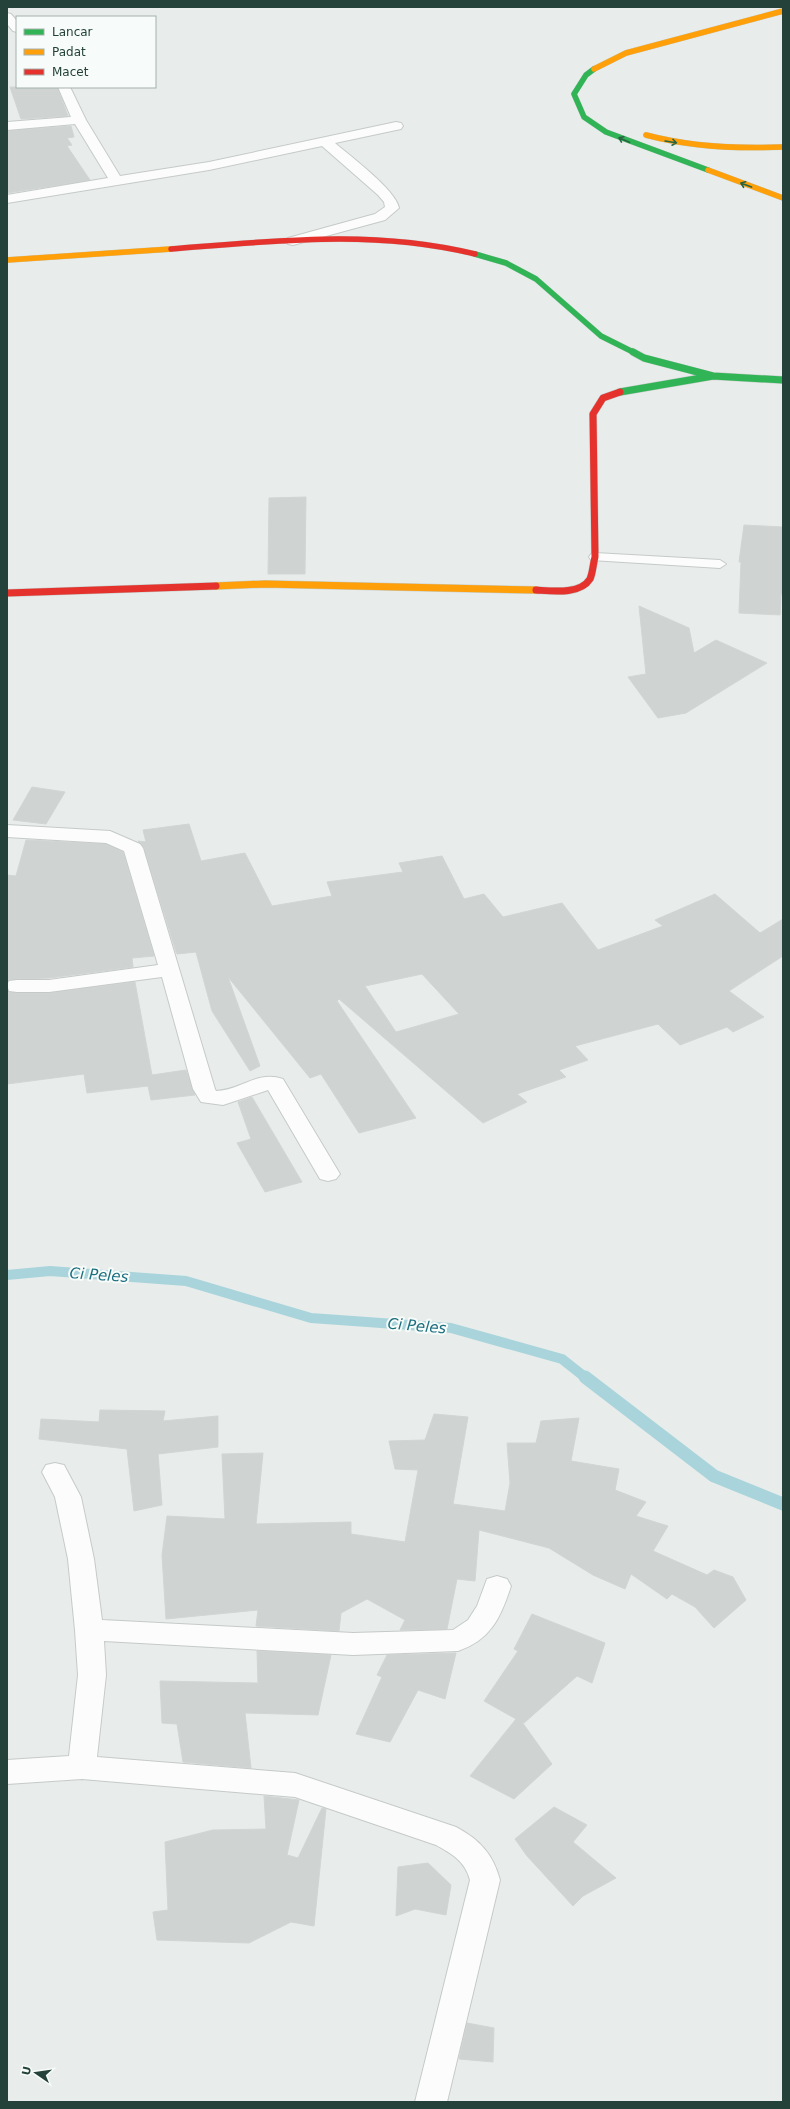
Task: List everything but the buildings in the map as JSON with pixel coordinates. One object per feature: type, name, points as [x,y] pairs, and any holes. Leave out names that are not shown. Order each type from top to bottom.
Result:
[{"type":"main road","points":[[783,11],[662,42],[626,53],[594,69],[586,75],[574,94],[584,117],[606,132],[783,198]]},
{"type":"main road","points":[[593,83],[596,77],[624,62],[674,43],[783,16]]},
{"type":"main road","points":[[634,132],[663,140],[703,147],[748,149],[783,147]]},
{"type":"main road","points":[[7,260],[293,241],[356,238],[404,240],[470,252],[506,263],[536,279],[600,336],[644,358],[713,376],[783,380]]},
{"type":"main road","points":[[7,593],[264,584],[563,590],[578,588],[586,583],[590,577],[595,558],[593,414],[603,398],[627,390],[713,376]]},
{"type":"street","points":[[7,17],[16,27]]},
{"type":"street","points":[[64,88],[79,120],[116,181]]},
{"type":"street","points":[[7,126],[79,120]]},
{"type":"street","points":[[7,199],[209,166],[396,126]]},
{"type":"street","points":[[293,241],[380,217],[392,208],[391,201],[383,192],[325,141]]},
{"type":"street","points":[[7,831],[110,838],[133,848],[204,1090],[209,1096],[227,1097],[268,1082],[275,1084],[328,1174]]},
{"type":"street","points":[[18,986],[49,986],[170,970]]},
{"type":"street","points":[[55,1472],[68,1497],[80,1559],[89,1630],[92,1675],[82,1767]]},
{"type":"street","points":[[89,1630],[353,1644],[458,1640],[478,1627],[490,1609],[497,1586]]},
{"type":"street","points":[[7,1772],[82,1767],[294,1785],[446,1836],[465,1846],[475,1854],[483,1867],[485,1880],[431,2102]]},
{"type":"lane","points":[[595,558],[720,564]]},
{"type":"waterway","name":"Ci Peles","points":[[7,1275],[50,1271],[186,1281],[311,1318],[451,1328],[562,1359],[586,1378]]},
{"type":"waterway","name":"Ci Peles","points":[[585,1377],[714,1476],[783,1504]]},
{"type":"traffic: fast","points":[[594,69],[586,75],[574,94],[584,117],[606,132],[708,170]]},
{"type":"traffic: fast","points":[[475,254],[506,263],[536,279],[601,336],[644,358],[713,376],[783,380]]},
{"type":"traffic: fast","points":[[620,392],[713,376]]},
{"type":"traffic: slow","points":[[594,69],[626,53],[783,11]]},
{"type":"traffic: slow","points":[[646,135],[680,143],[714,147],[783,147]]},
{"type":"traffic: slow","points":[[708,170],[783,198]]},
{"type":"traffic: slow","points":[[7,260],[171,249]]},
{"type":"traffic: slow","points":[[216,586],[265,584],[536,590]]},
{"type":"traffic: jam","points":[[171,249],[285,241],[364,239],[403,241],[440,246],[475,254]]},
{"type":"traffic: jam","points":[[536,590],[571,590],[584,585],[591,576],[595,557],[593,414],[603,398],[620,392]]},
{"type":"traffic: jam","points":[[7,593],[216,586]]}]
